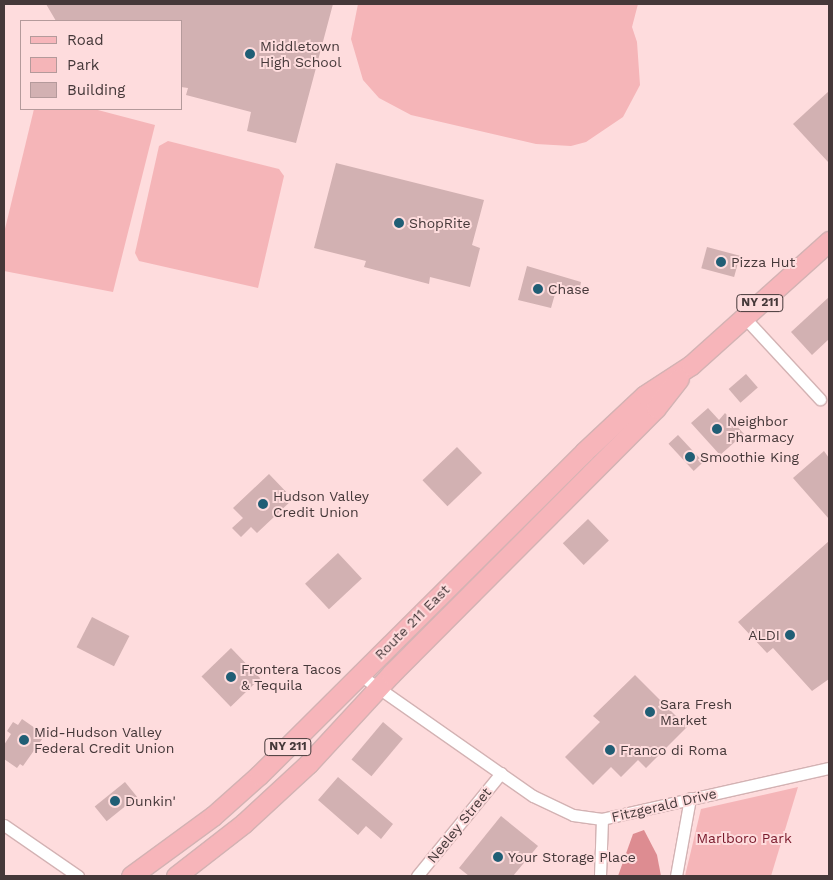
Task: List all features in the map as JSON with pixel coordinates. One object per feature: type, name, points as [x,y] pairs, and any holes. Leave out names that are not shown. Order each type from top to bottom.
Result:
[{"type":"main road","name":"Route 211 East","points":[[176,876],[270,800],[656,408],[691,365],[829,241]]},
{"type":"main road","name":"Route 211 East","points":[[131,876],[236,797],[584,452],[645,395],[691,365]]},
{"type":"street","points":[[744,317],[820,399]]},
{"type":"street","name":"Fitzgerald Drive","points":[[360,675],[552,807],[602,819],[829,768]]},
{"type":"street","name":"Neeley Street","points":[[417,876],[501,773]]},
{"type":"street","points":[[676,876],[690,798]]},
{"type":"street","points":[[600,876],[602,819]]},
{"type":"street","points":[[4,825],[78,876]]},
{"type":"green space","points":[[358,4],[638,4],[632,27],[637,42],[640,85],[623,117],[586,142],[571,146],[536,144],[411,115],[379,98],[363,80],[351,39]]},
{"type":"green space","points":[[34,110],[98,110],[155,125],[113,292],[4,271],[4,233]]},
{"type":"green space","points":[[168,141],[279,169],[284,176],[258,288],[139,261],[135,253],[159,146]]},
{"type":"green space","name":"Marlboro Park","points":[[798,787],[771,876],[685,876],[701,809]]},
{"type":"shaded area","points":[[644,830],[657,855],[661,876],[618,876],[633,834]]},
{"type":"building","name":"Middletown High School","points":[[46,4],[333,4],[296,143],[247,131],[251,112],[186,95],[188,88],[182,87],[182,20],[55,20]]},
{"type":"building","points":[[829,91],[829,163],[793,124]]},
{"type":"building","name":"ShopRite","points":[[336,163],[484,200],[472,245],[480,248],[470,287],[430,277],[429,284],[364,267],[366,261],[314,248]]},
{"type":"building","name":"Pizza Hut","points":[[707,247],[740,256],[734,277],[701,268]]},
{"type":"building","name":"Chase","points":[[527,266],[581,282],[579,292],[557,287],[551,308],[518,300]]},
{"type":"building","points":[[829,297],[829,339],[812,355],[791,332]]},
{"type":"building","points":[[746,374],[758,388],[740,403],[729,389]]},
{"type":"building","name":"Neighbor Pharmacy","points":[[708,408],[719,420],[725,413],[744,434],[720,455],[691,423]]},
{"type":"building","name":"Smoothie King","points":[[678,435],[703,462],[694,471],[668,444]]},
{"type":"building","points":[[457,447],[482,473],[447,506],[422,480]]},
{"type":"building","points":[[824,451],[829,458],[829,519],[793,478]]},
{"type":"building","name":"Hudson Valley Credit Union","points":[[269,474],[293,499],[257,533],[251,527],[241,537],[232,528],[243,518],[233,508]]},
{"type":"building","points":[[588,519],[609,541],[584,565],[563,543]]},
{"type":"building","name":"ALDI","points":[[829,541],[829,679],[812,691],[773,648],[767,653],[738,622]]},
{"type":"building","points":[[338,553],[362,579],[329,609],[305,584]]},
{"type":"building","points":[[92,617],[129,636],[114,666],[77,647]]},
{"type":"building","name":"Frontera Tacos & Tequila","points":[[231,648],[260,678],[231,707],[202,676]]},
{"type":"building","points":[[635,675],[687,727],[646,768],[638,760],[621,777],[611,767],[593,785],[565,757],[600,722],[593,716]]},
{"type":"building","name":"Mid-Hudson Valley Federal Credit Union","points":[[22,719],[45,735],[23,766],[20,764],[17,768],[4,759],[4,745],[11,734],[7,731],[13,722],[18,725]]},
{"type":"building","points":[[383,722],[403,739],[371,776],[352,760]]},
{"type":"building","points":[[338,777],[393,824],[381,839],[366,826],[358,835],[318,800]]},
{"type":"building","name":"Dunkin'","points":[[125,782],[137,797],[107,821],[95,807]]},
{"type":"building","name":"Your Storage Place","points":[[501,816],[538,846],[513,876],[469,876],[459,868]]},
{"type":"place","name":"Middletown High School","points":[[250,54]]},
{"type":"place","name":"ShopRite","points":[[399,223]]},
{"type":"place","name":"Pizza Hut","points":[[721,262]]},
{"type":"place","name":"Chase","points":[[538,289]]},
{"type":"place","name":"Neighbor Pharmacy","points":[[717,429]]},
{"type":"place","name":"Smoothie King","points":[[690,457]]},
{"type":"place","name":"Hudson Valley Credit Union","points":[[263,504]]},
{"type":"place","name":"ALDI","points":[[790,635]]},
{"type":"place","name":"Frontera Tacos & Tequila","points":[[231,677]]},
{"type":"place","name":"Sara Fresh Market","points":[[650,712]]},
{"type":"place","name":"Mid-Hudson Valley Federal Credit Union","points":[[24,740]]},
{"type":"place","name":"Franco di Roma","points":[[610,750]]},
{"type":"place","name":"Dunkin'","points":[[115,801]]},
{"type":"place","name":"Your Storage Place","points":[[498,857]]}]
